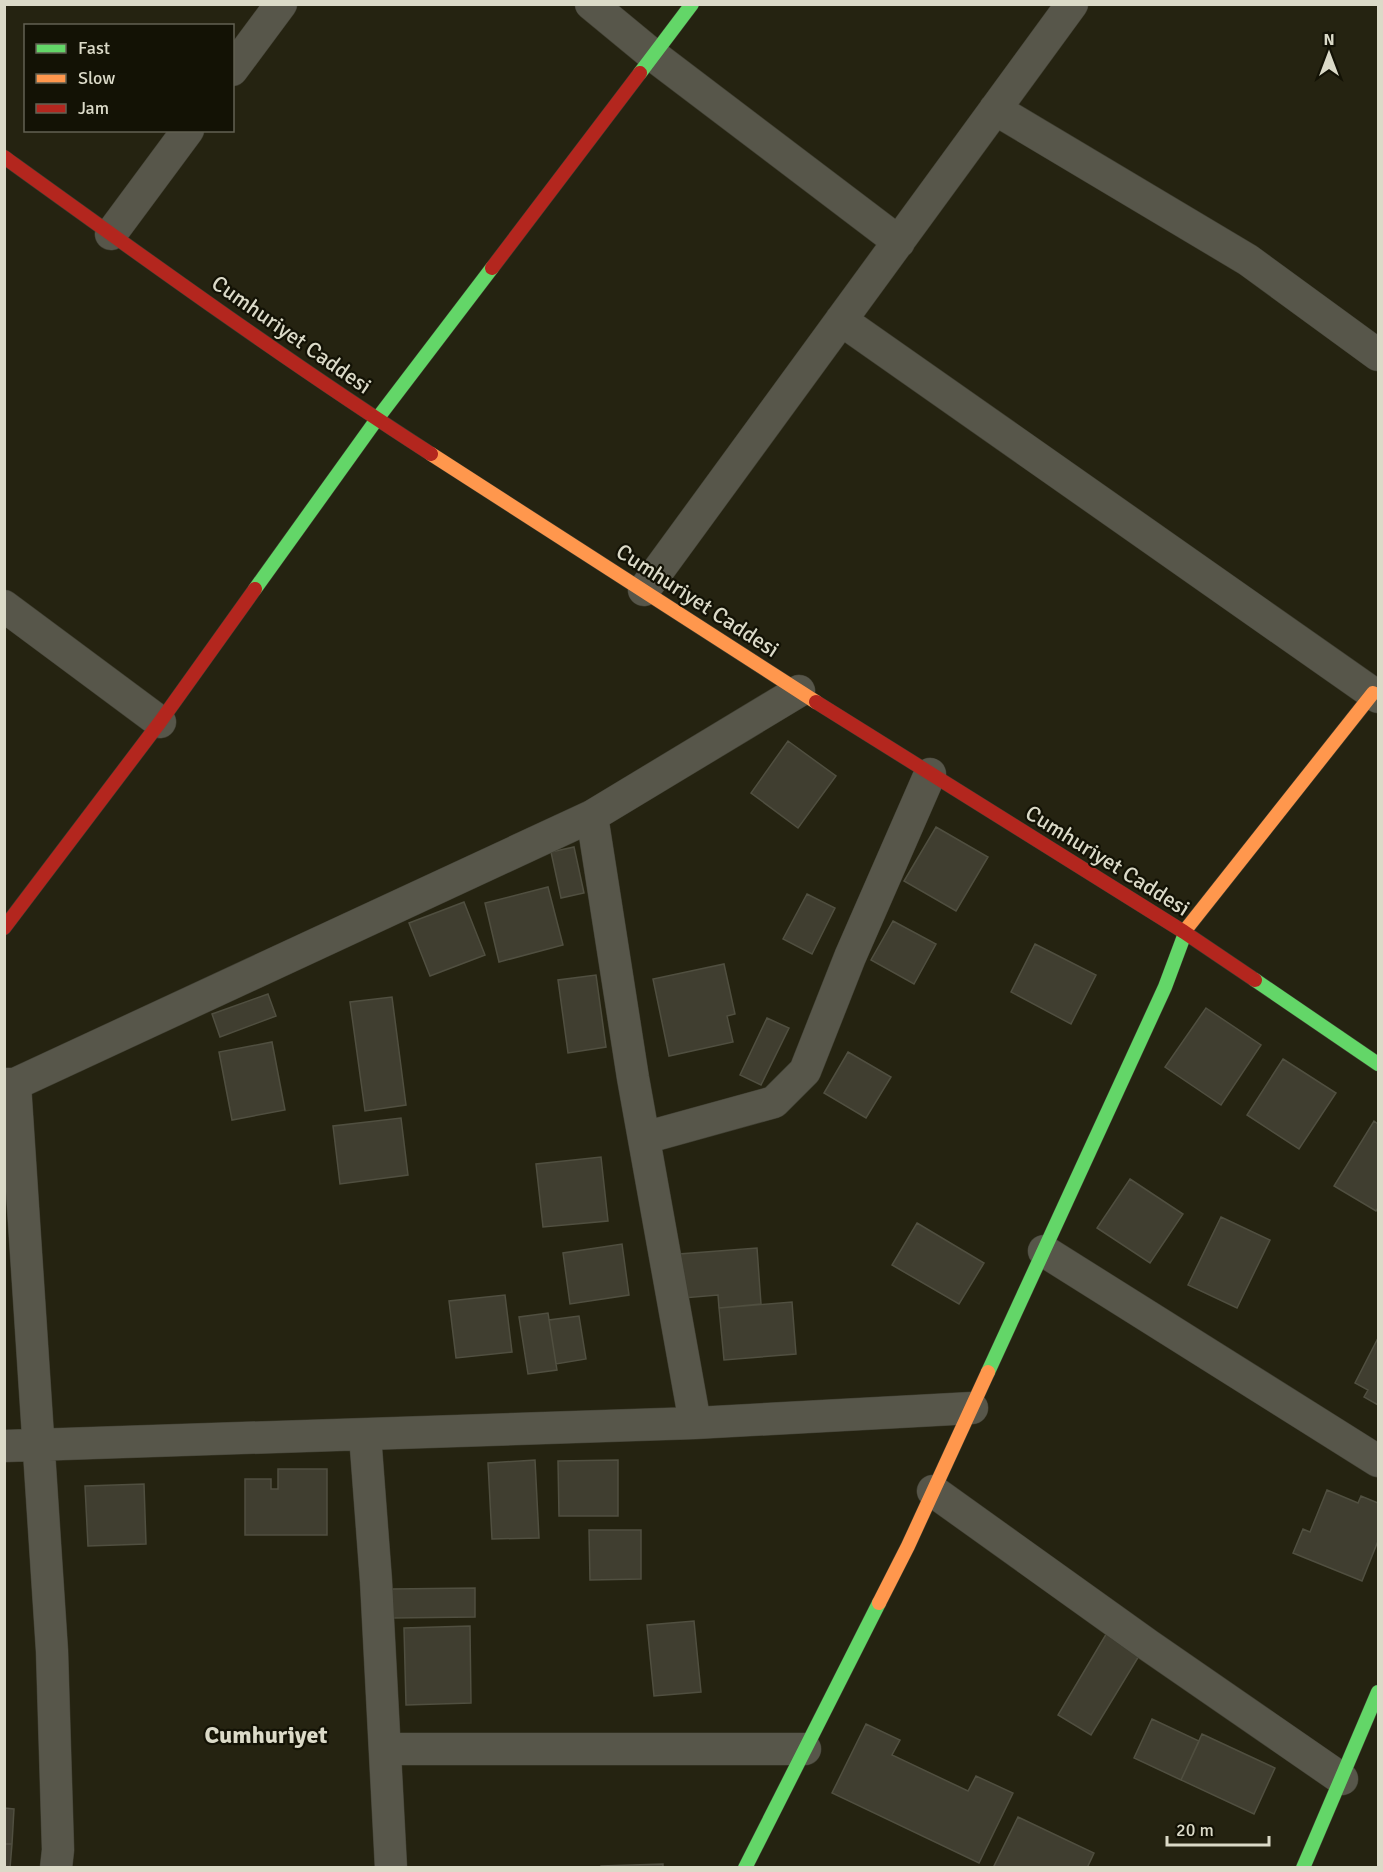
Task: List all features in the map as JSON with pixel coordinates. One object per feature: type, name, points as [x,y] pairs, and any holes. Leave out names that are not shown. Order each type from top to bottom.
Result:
[{"type":"street","points":[[234,67],[281,4]]},
{"type":"street","points":[[591,4],[654,56],[899,242]]},
{"type":"street","points":[[4,928],[160,722],[377,419],[692,4]]},
{"type":"street","points":[[644,590],[1072,4]]},
{"type":"street","points":[[995,109],[1248,260],[1378,355]]},
{"type":"street","points":[[111,234],[187,132]]},
{"type":"street","name":"Cumhuriyet Caddesi","points":[[4,157],[377,419],[799,691],[1184,932],[1378,1064]]},
{"type":"street","points":[[745,1868],[908,1546],[1165,987],[1184,932],[1376,695],[842,320]]},
{"type":"street","points":[[4,606],[160,722]]},
{"type":"street","points":[[56,1868],[58,1850],[52,1651],[39,1446],[10,1084],[592,816],[799,691]]},
{"type":"street","points":[[644,1138],[774,1102],[806,1071],[850,957],[930,774]]},
{"type":"street","points":[[592,816],[644,1138],[695,1423]]},
{"type":"street","points":[[1044,1251],[1378,1461]]},
{"type":"street","points":[[4,1446],[695,1423],[972,1408]]},
{"type":"street","points":[[365,1435],[376,1581],[391,1868]]},
{"type":"street","points":[[933,1491],[1148,1645],[1341,1779]]},
{"type":"street","points":[[1303,1868],[1378,1692]]},
{"type":"street","points":[[385,1749],[806,1749]]},
{"type":"building","points":[[788,741],[836,776],[798,828],[751,793]]},
{"type":"building","points":[[936,827],[988,857],[956,911],[904,881]]},
{"type":"building","points":[[574,847],[584,893],[561,898],[551,852]]},
{"type":"building","points":[[548,887],[563,945],[499,962],[485,903]]},
{"type":"building","points":[[807,894],[835,908],[812,954],[783,939]]},
{"type":"building","points":[[464,902],[485,955],[430,976],[409,923]]},
{"type":"building","points":[[893,921],[936,944],[914,984],[871,960]]},
{"type":"building","points":[[1035,944],[1096,975],[1071,1024],[1011,992]]},
{"type":"building","points":[[724,964],[735,1014],[727,1016],[733,1042],[669,1056],[653,979]]},
{"type":"building","points":[[596,975],[606,1047],[568,1053],[558,980]]},
{"type":"building","points":[[268,994],[276,1016],[220,1037],[212,1014]]},
{"type":"building","points":[[392,997],[406,1105],[365,1111],[350,1002]]},
{"type":"building","points":[[1206,1008],[1261,1045],[1221,1105],[1165,1067]]},
{"type":"building","points":[[767,1018],[789,1028],[761,1085],[740,1075]]},
{"type":"building","points":[[272,1042],[285,1110],[232,1120],[219,1052]]},
{"type":"building","points":[[848,1052],[891,1077],[866,1118],[824,1093]]},
{"type":"building","points":[[1283,1059],[1336,1093],[1299,1149],[1247,1115]]},
{"type":"building","points":[[401,1118],[408,1175],[340,1184],[333,1126]]},
{"type":"building","points":[[1374,1121],[1378,1124],[1378,1208],[1376,1211],[1334,1186]]},
{"type":"building","points":[[601,1157],[608,1221],[543,1227],[536,1164]]},
{"type":"building","points":[[1130,1179],[1183,1214],[1150,1263],[1097,1228]]},
{"type":"building","points":[[1221,1217],[1270,1240],[1237,1308],[1188,1285]]},
{"type":"building","points":[[917,1223],[984,1263],[959,1304],[892,1265]]},
{"type":"building","points":[[622,1244],[629,1295],[570,1304],[563,1253]]},
{"type":"building","points":[[757,1248],[761,1304],[719,1308],[718,1295],[683,1298],[679,1254]]},
{"type":"building","points":[[505,1295],[512,1352],[456,1358],[449,1301]]},
{"type":"building","points":[[792,1302],[796,1354],[724,1360],[719,1308]]},
{"type":"building","points":[[548,1313],[557,1370],[528,1374],[519,1317]]},
{"type":"building","points":[[579,1316],[586,1359],[556,1364],[549,1320]]},
{"type":"building","points":[[1378,1338],[1378,1405],[1364,1397],[1368,1390],[1355,1383]]},
{"type":"building","points":[[535,1460],[539,1538],[492,1539],[488,1463]]},
{"type":"building","points":[[618,1460],[618,1516],[559,1516],[558,1461]]},
{"type":"building","points":[[278,1469],[327,1469],[327,1535],[245,1535],[245,1479],[271,1479],[271,1489],[278,1489]]},
{"type":"building","points":[[144,1484],[146,1544],[88,1546],[85,1486]]},
{"type":"building","points":[[1327,1490],[1358,1503],[1361,1496],[1378,1503],[1378,1541],[1362,1581],[1293,1553],[1303,1529],[1310,1532]]},
{"type":"building","points":[[589,1530],[641,1530],[641,1579],[590,1580]]},
{"type":"building","points":[[475,1588],[475,1617],[392,1618],[391,1589]]},
{"type":"building","points":[[694,1621],[701,1692],[654,1696],[647,1625]]},
{"type":"building","points":[[470,1626],[471,1703],[406,1705],[404,1628]]},
{"type":"building","points":[[1108,1631],[1142,1651],[1091,1735],[1058,1715]]},
{"type":"building","points":[[1152,1719],[1199,1741],[1181,1780],[1134,1758]]},
{"type":"building","points":[[866,1724],[900,1740],[892,1755],[968,1791],[976,1776],[1013,1793],[979,1863],[832,1793]]},
{"type":"building","points":[[1202,1734],[1275,1768],[1254,1814],[1181,1780]]},
{"type":"building","points":[[4,1808],[14,1809],[12,1844],[4,1844]]},
{"type":"building","points":[[1018,1817],[1094,1853],[1087,1868],[993,1868]]},
{"type":"building","points":[[4,1844],[12,1844],[10,1868],[4,1868]]},
{"type":"building","points":[[663,1864],[663,1868],[601,1868],[601,1866]]},
{"type":"traffic: fast","points":[[640,73],[692,4]]},
{"type":"traffic: fast","points":[[255,589],[377,419],[492,268]]},
{"type":"traffic: fast","points":[[988,1372],[1165,987],[1187,928]]},
{"type":"traffic: fast","points":[[1255,980],[1378,1064]]},
{"type":"traffic: fast","points":[[745,1868],[879,1603]]},
{"type":"traffic: fast","points":[[1303,1868],[1378,1692]]},
{"type":"traffic: slow","points":[[431,454],[816,702]]},
{"type":"traffic: slow","points":[[1187,928],[1373,693]]},
{"type":"traffic: slow","points":[[879,1603],[908,1546],[988,1372]]},
{"type":"traffic: jam","points":[[492,268],[640,73]]},
{"type":"traffic: jam","points":[[4,157],[162,271],[431,454]]},
{"type":"traffic: jam","points":[[4,928],[160,722],[255,589]]},
{"type":"traffic: jam","points":[[816,702],[1184,932],[1255,980]]},
{"type":"district","name":"Cumhuriyet","points":[[266,1735]]}]
